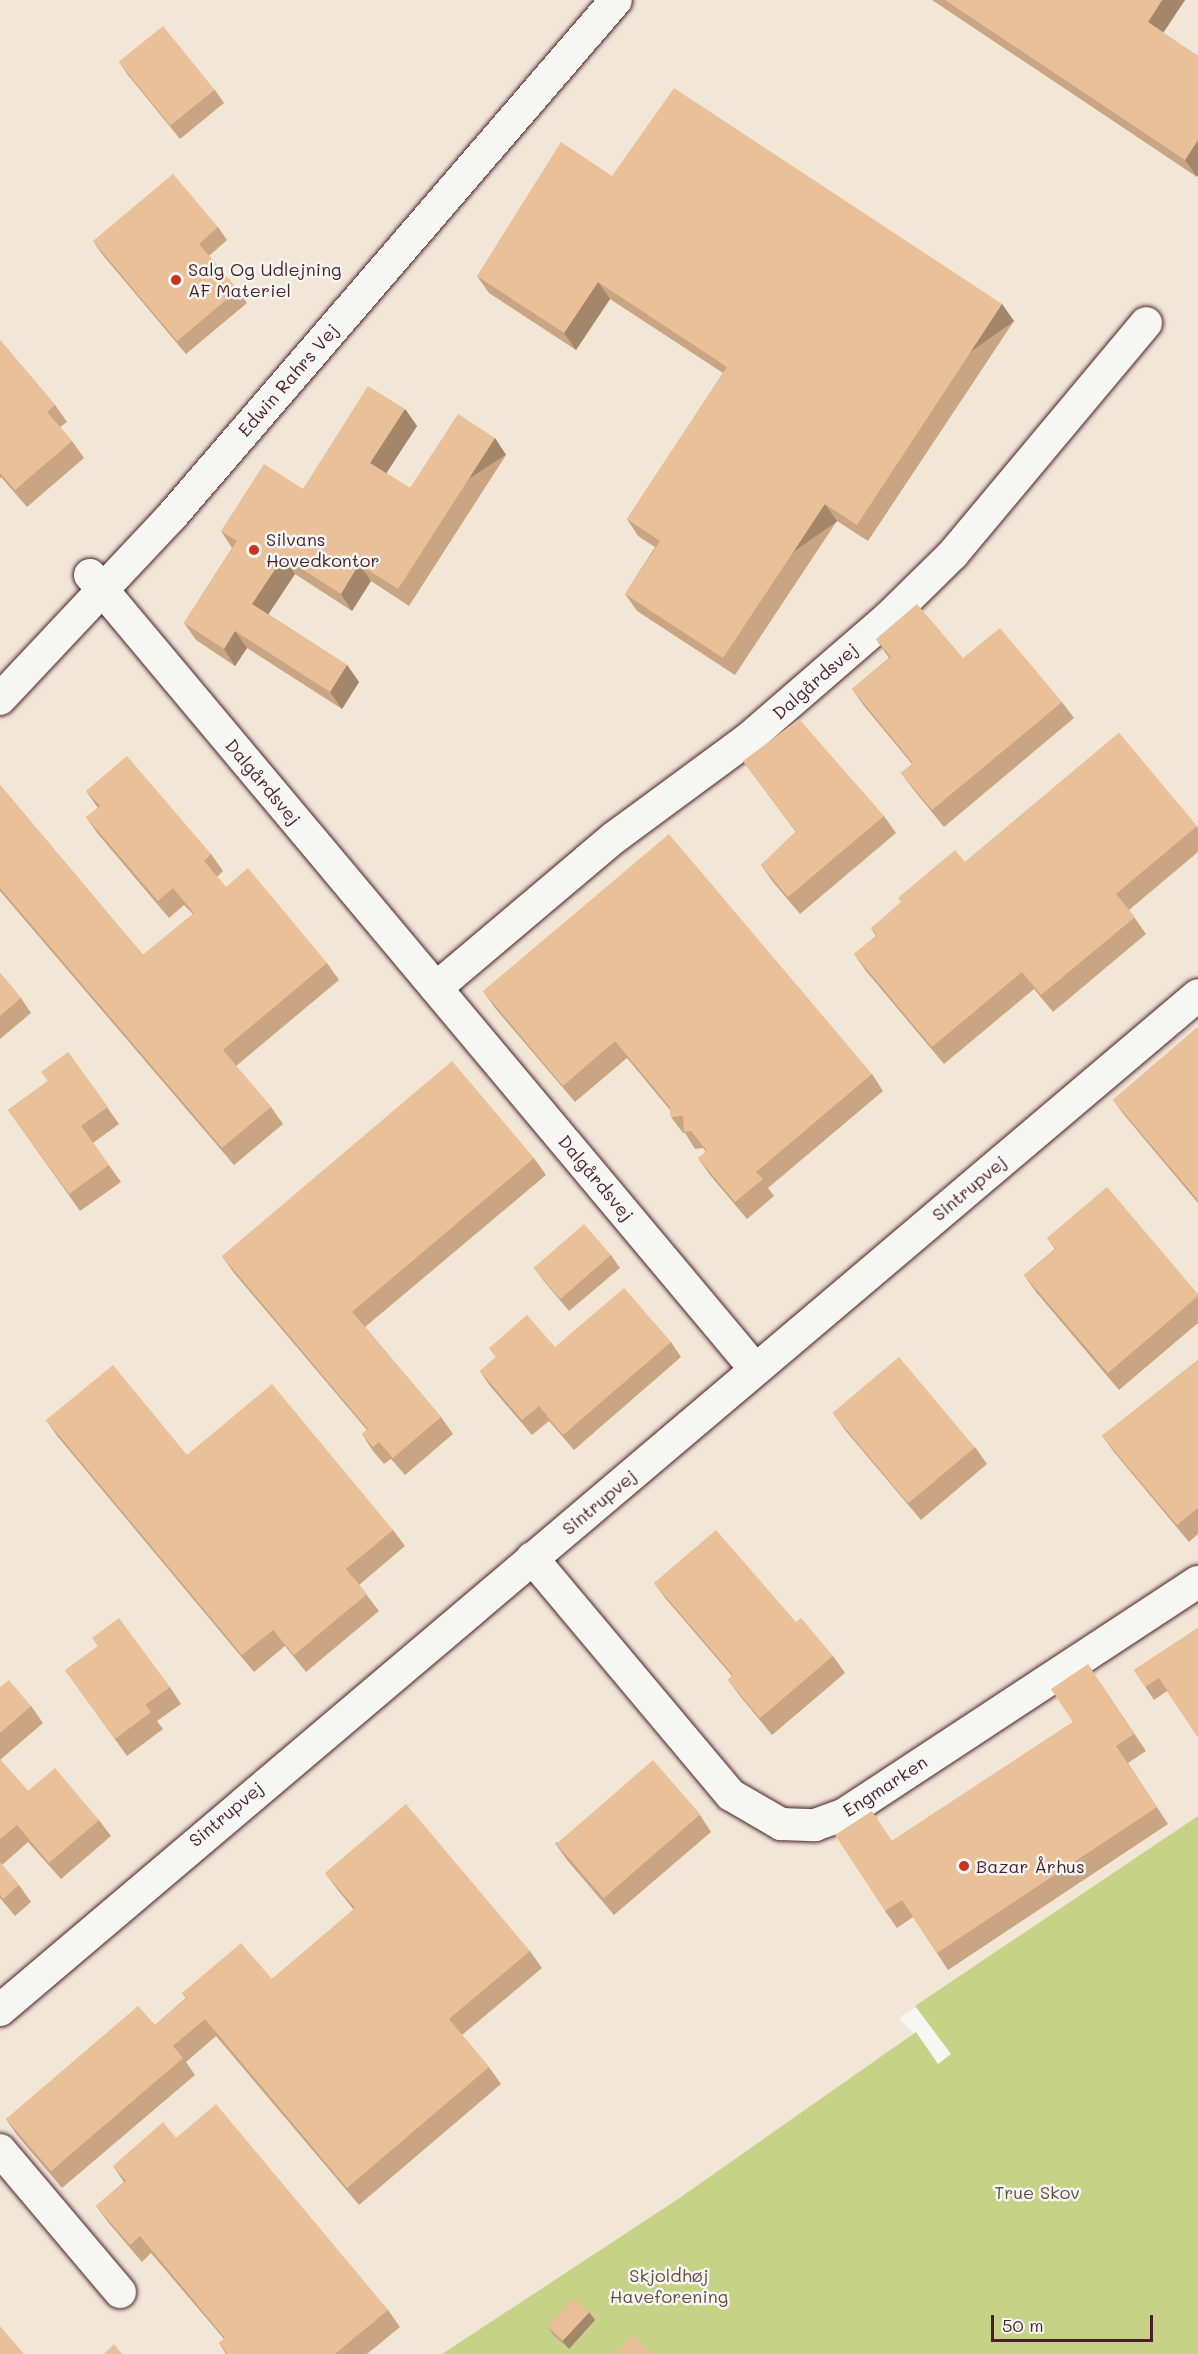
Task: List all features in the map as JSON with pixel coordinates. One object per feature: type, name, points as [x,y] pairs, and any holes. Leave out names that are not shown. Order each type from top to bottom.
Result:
[{"type":"street","name":"Edwin Rahrs Vej","points":[[0,699],[587,0]]},
{"type":"street","name":"Edwin Rahrs Vej","points":[[0,671],[97,583],[616,0]]},
{"type":"street","name":"Dalgårdsvej","points":[[436,988],[615,837],[748,739],[889,617],[952,554],[1146,323]]},
{"type":"street","name":"Dalgårdsvej","points":[[97,583],[755,1369]]},
{"type":"street","name":"Sintrupvej","points":[[0,2010],[1198,995]]},
{"type":"street","name":"Engmarken","points":[[532,1558],[731,1795],[781,1824],[814,1825],[843,1815],[1198,1582]]},
{"type":"street","points":[[0,2150],[120,2292]]},
{"type":"shaded area","points":[[0,0],[1198,0],[1198,1835],[899,2018],[920,2040],[442,2354],[0,2354]]},
{"type":"green space","name":"True Skov","points":[[1198,1816],[1198,2354],[442,2354],[678,2199],[916,2032],[938,2064],[951,2054],[915,2006]]},
{"type":"building","points":[[945,0],[1162,0],[1148,22],[1198,56],[1198,140],[1185,160]]},
{"type":"building","points":[[163,26],[215,90],[170,126],[119,62]]},
{"type":"building","points":[[674,88],[1002,304],[857,525],[825,504],[723,658],[625,594],[660,541],[627,519],[727,367],[598,282],[564,333],[477,276],[561,142],[612,176]]},
{"type":"building","name":"Salg Og Udlejning AF Materiel","points":[[173,174],[218,227],[199,244],[238,290],[177,341],[93,241]]},
{"type":"building","points":[[0,340],[55,405],[47,412],[72,441],[15,490],[0,473]]},
{"type":"building","points":[[368,386],[405,409],[370,463],[410,488],[458,414],[495,438],[398,589],[359,564],[341,594],[283,557],[252,604],[347,665],[330,692],[235,631],[224,649],[184,623],[237,541],[221,531],[264,464],[303,489]]},
{"type":"building","points":[[917,604],[963,658],[1000,628],[1062,702],[932,810],[901,773],[913,763],[852,689],[891,657],[876,639]]},
{"type":"building","points":[[799,719],[884,816],[788,897],[761,865],[796,831],[743,761]]},
{"type":"building","points":[[1119,733],[1197,826],[1116,894],[1135,917],[1041,995],[1022,972],[932,1047],[854,954],[877,935],[871,928],[901,902],[898,898],[955,850],[965,862]]},
{"type":"building","points":[[127,756],[211,854],[204,861],[226,887],[248,868],[327,963],[223,1050],[271,1107],[222,1148],[0,888],[0,785],[143,955],[194,913],[173,888],[158,901],[86,817],[100,806],[86,791]]},
{"type":"building","points":[[669,834],[872,1074],[756,1172],[763,1179],[735,1202],[698,1158],[707,1151],[691,1131],[684,1132],[683,1116],[671,1117],[670,1107],[615,1041],[563,1086],[483,991]]},
{"type":"building","points":[[0,973],[21,998],[0,1016]]},
{"type":"building","points":[[1198,1027],[1198,1200],[1113,1100]]},
{"type":"building","points":[[68,1052],[108,1107],[81,1126],[109,1165],[69,1194],[8,1110],[48,1081],[41,1072]]},
{"type":"building","points":[[452,1061],[534,1158],[352,1312],[441,1417],[393,1458],[379,1442],[373,1447],[362,1434],[368,1429],[222,1256]]},
{"type":"building","points":[[1107,1187],[1198,1294],[1108,1373],[1024,1275],[1056,1249],[1047,1238]]},
{"type":"building","points":[[584,1224],[611,1255],[560,1299],[533,1268]]},
{"type":"building","points":[[624,1288],[671,1342],[563,1435],[539,1406],[522,1420],[480,1371],[496,1357],[489,1348],[527,1315],[555,1347]]},
{"type":"building","points":[[899,1357],[975,1447],[908,1503],[832,1413]]},
{"type":"building","points":[[1198,1360],[1198,1508],[1177,1525],[1102,1436]]},
{"type":"building","points":[[113,1365],[187,1455],[272,1384],[393,1530],[346,1569],[367,1594],[294,1655],[273,1630],[242,1655],[46,1420]]},
{"type":"building","points":[[716,1530],[796,1622],[801,1618],[833,1656],[760,1718],[728,1680],[733,1675],[654,1583]]},
{"type":"building","points":[[119,1618],[170,1687],[145,1705],[151,1712],[115,1739],[65,1670],[98,1646],[92,1638]]},
{"type":"building","points":[[1198,1628],[1197,1736],[1159,1678],[1145,1687],[1134,1670]]},
{"type":"building","points":[[1088,1664],[1134,1734],[1116,1746],[1157,1807],[937,1953],[902,1900],[885,1911],[835,1835],[872,1811],[892,1841],[1073,1722],[1051,1689]]},
{"type":"building","points":[[9,1680],[31,1706],[0,1733],[0,1687]]},
{"type":"building","points":[[0,1759],[28,1791],[55,1768],[99,1820],[49,1863],[17,1825],[0,1839]]},
{"type":"building","points":[[653,1760],[700,1814],[604,1898],[556,1844]]},
{"type":"building","points":[[406,1804],[530,1951],[449,2019],[489,2067],[347,2188],[205,2019],[173,2046],[183,2058],[51,2171],[6,2119],[138,2006],[155,2025],[187,1998],[182,1993],[241,1943],[272,1979],[355,1908],[325,1873]]},
{"type":"building","points":[[0,1862],[19,1885],[3,1899],[0,1895]]},
{"type":"building","points":[[216,2104],[388,2310],[335,2354],[226,2354],[219,2343],[225,2338],[140,2236],[130,2245],[96,2206],[126,2181],[113,2166],[163,2122],[176,2138]]},
{"type":"building","points":[[574,2298],[589,2312],[563,2341],[547,2327]]},
{"type":"building","points":[[0,2326],[24,2354],[0,2354]]},
{"type":"building","points":[[633,2335],[652,2354],[615,2353]]},
{"type":"building","points":[[114,2344],[122,2354],[104,2354]]},
{"type":"place","name":"Salg Og Udlejning AF Materiel","points":[[176,280]]},
{"type":"place","name":"Silvans Hovedkontor","points":[[254,550]]},
{"type":"place","name":"Bazar Århus","points":[[964,1866]]},
{"type":"park label","name":"Skjoldhøj Haveforening","points":[[669,2286]]}]
